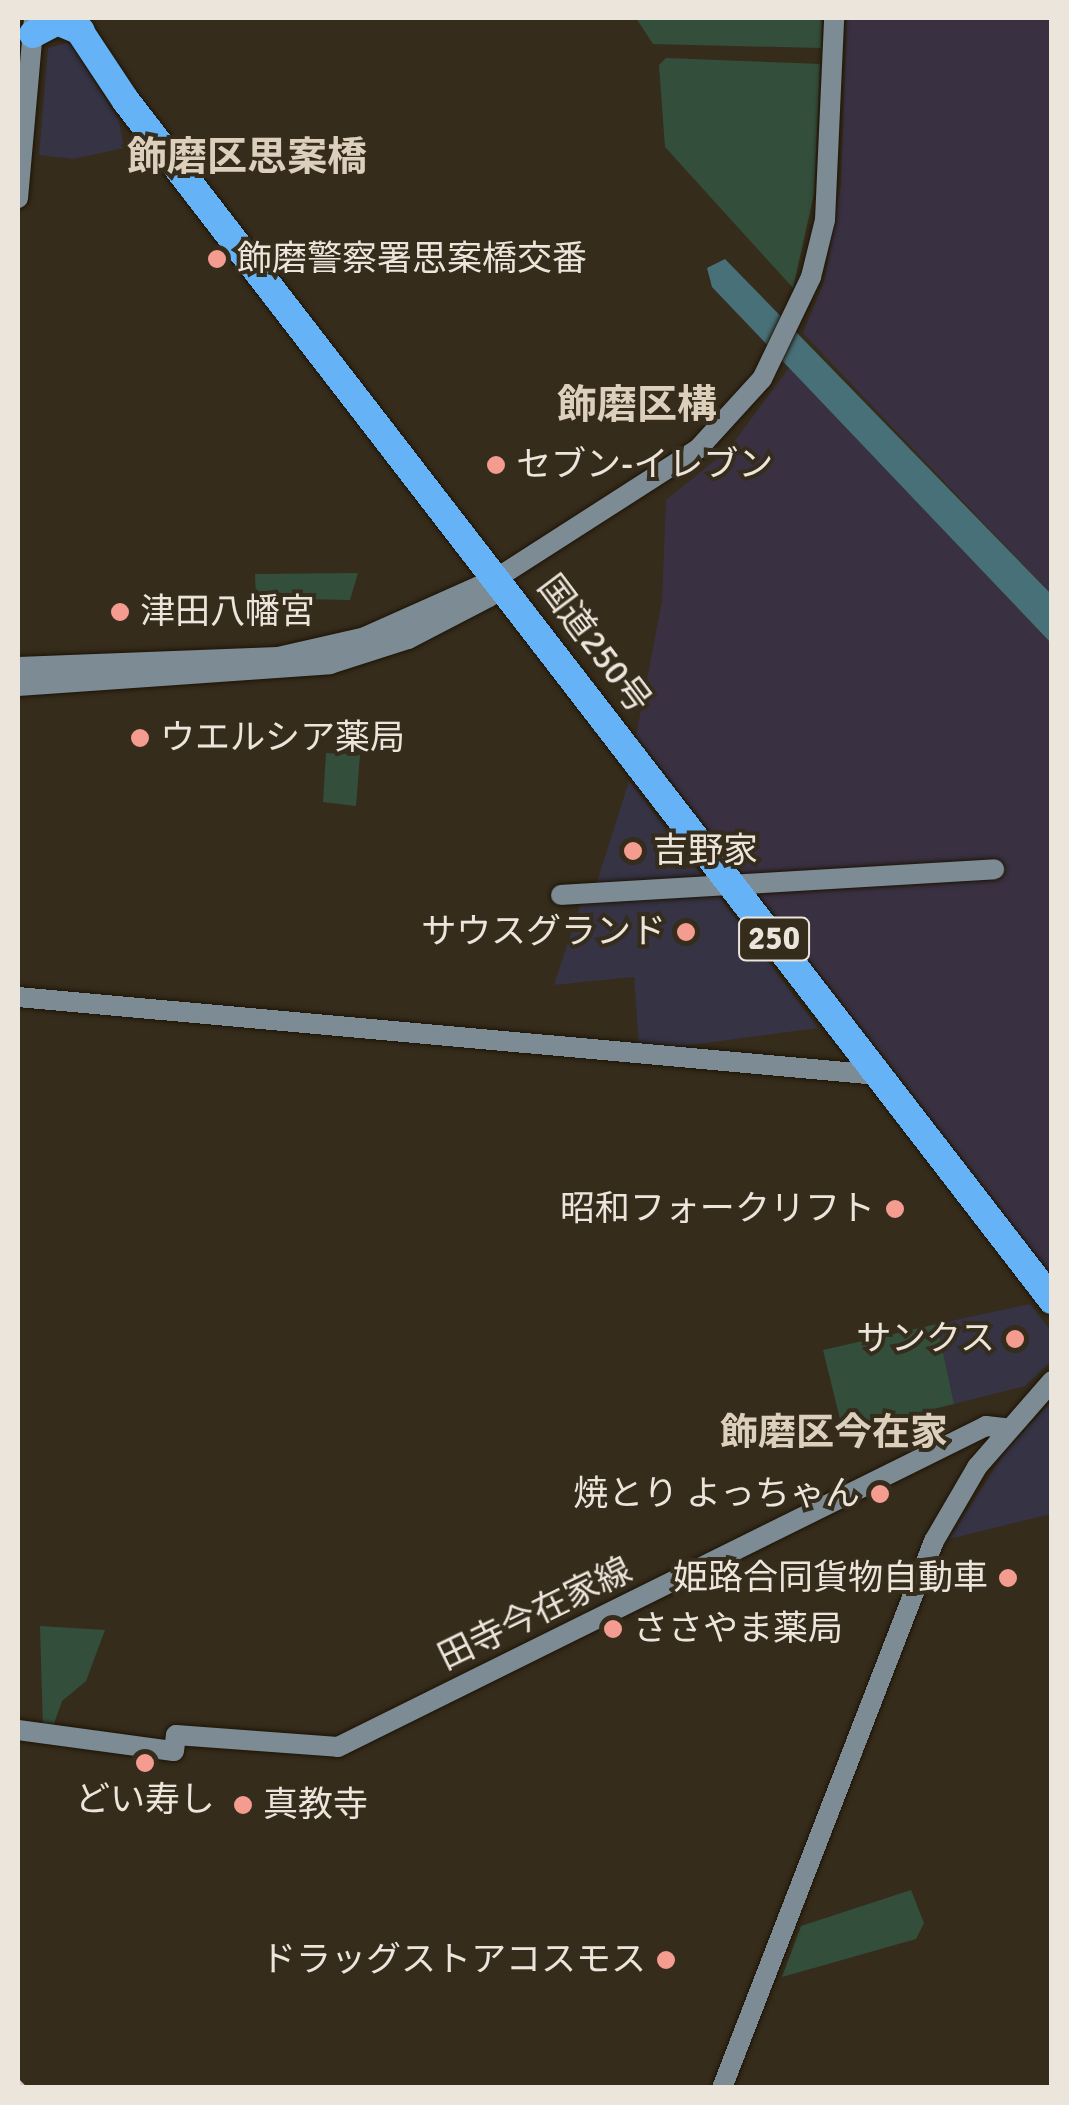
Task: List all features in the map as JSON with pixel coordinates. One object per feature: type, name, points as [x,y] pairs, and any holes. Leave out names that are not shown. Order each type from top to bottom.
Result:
[{"type":"highway","name":"250","points":[[35,23],[77,22]]},
{"type":"highway","name":"国道250号","points":[[77,22],[497,578],[1052,1300]]},
{"type":"street","points":[[18,668],[303,653],[402,624],[497,578],[666,473],[724,424],[762,379],[811,277],[825,220],[834,18]]},
{"type":"street","points":[[18,198],[35,23]]},
{"type":"street","points":[[18,686],[330,664],[408,640],[489,597],[497,578]]},
{"type":"street","points":[[561,895],[994,870]]},
{"type":"street","points":[[18,998],[878,1075]]},
{"type":"street","points":[[722,2088],[934,1540],[1006,1428],[1052,1381]]},
{"type":"street","name":"田寺今在家線","points":[[18,1730],[174,1751],[176,1735],[338,1747],[986,1426],[1006,1428]]},
{"type":"shaded area","points":[[847,18],[1051,18],[1051,594],[803,333],[825,279],[841,183]]},
{"type":"shaded area","points":[[70,42],[119,121],[124,148],[73,159],[39,155],[48,48]]},
{"type":"shaded area","points":[[789,368],[1051,643],[1051,1275],[636,736],[662,601],[666,500],[728,450]]},
{"type":"shaded area","points":[[629,781],[708,884],[595,888]]},
{"type":"shaded area","points":[[717,894],[818,1028],[660,1049],[639,1044],[634,977],[554,985],[581,903]]},
{"type":"shaded area","points":[[1030,1304],[1051,1331],[1051,1361],[1025,1386],[954,1404],[937,1324]]},
{"type":"shaded area","points":[[1051,1402],[1051,1514],[949,1539],[1006,1451]]},
{"type":"green space","points":[[636,18],[822,18],[821,48],[653,44]]},
{"type":"green space","points":[[666,58],[820,64],[814,194],[793,288],[665,147],[659,65]]},
{"type":"green space","points":[[358,573],[350,600],[256,598],[255,574]]},
{"type":"green space","points":[[326,753],[360,755],[356,806],[323,802]]},
{"type":"green space","points":[[937,1324],[954,1404],[843,1431],[823,1350]]},
{"type":"green space","points":[[40,1626],[105,1630],[86,1681],[62,1701],[52,1729],[43,1728]]},
{"type":"green space","points":[[911,1890],[924,1923],[916,1939],[782,1977],[801,1926]]},
{"type":"water","points":[[725,259],[1051,594],[1051,643],[712,287],[707,268]]},
{"type":"railway","points":[[18,2081],[25,2088]]},
{"type":"place","name":"飾磨警察署思案橋交番","points":[[217,259]]},
{"type":"place","name":"セブン-イレブン","points":[[496,465]]},
{"type":"place","name":"津田八幡宮","points":[[120,612]]},
{"type":"place","name":"ウエルシア薬局","points":[[140,738]]},
{"type":"place","name":"吉野家","points":[[633,851]]},
{"type":"place","name":"サウスグランド","points":[[686,932]]},
{"type":"place","name":"昭和フォークリフト","points":[[895,1209]]},
{"type":"place","name":"サンクス","points":[[1015,1339]]},
{"type":"place","name":"焼とり よっちゃん","points":[[880,1494]]},
{"type":"place","name":"姫路合同貨物自動車","points":[[1008,1578]]},
{"type":"place","name":"ささやま薬局","points":[[613,1629]]},
{"type":"place","name":"どい寿し","points":[[145,1763]]},
{"type":"place","name":"真教寺","points":[[243,1805]]},
{"type":"place","name":"ドラッグストアコスモス","points":[[666,1960]]},
{"type":"district","name":"飾磨区思案橋","points":[[247,157]]},
{"type":"district","name":"飾磨区構","points":[[637,405]]},
{"type":"district","name":"飾磨区今在家","points":[[834,1433]]}]
